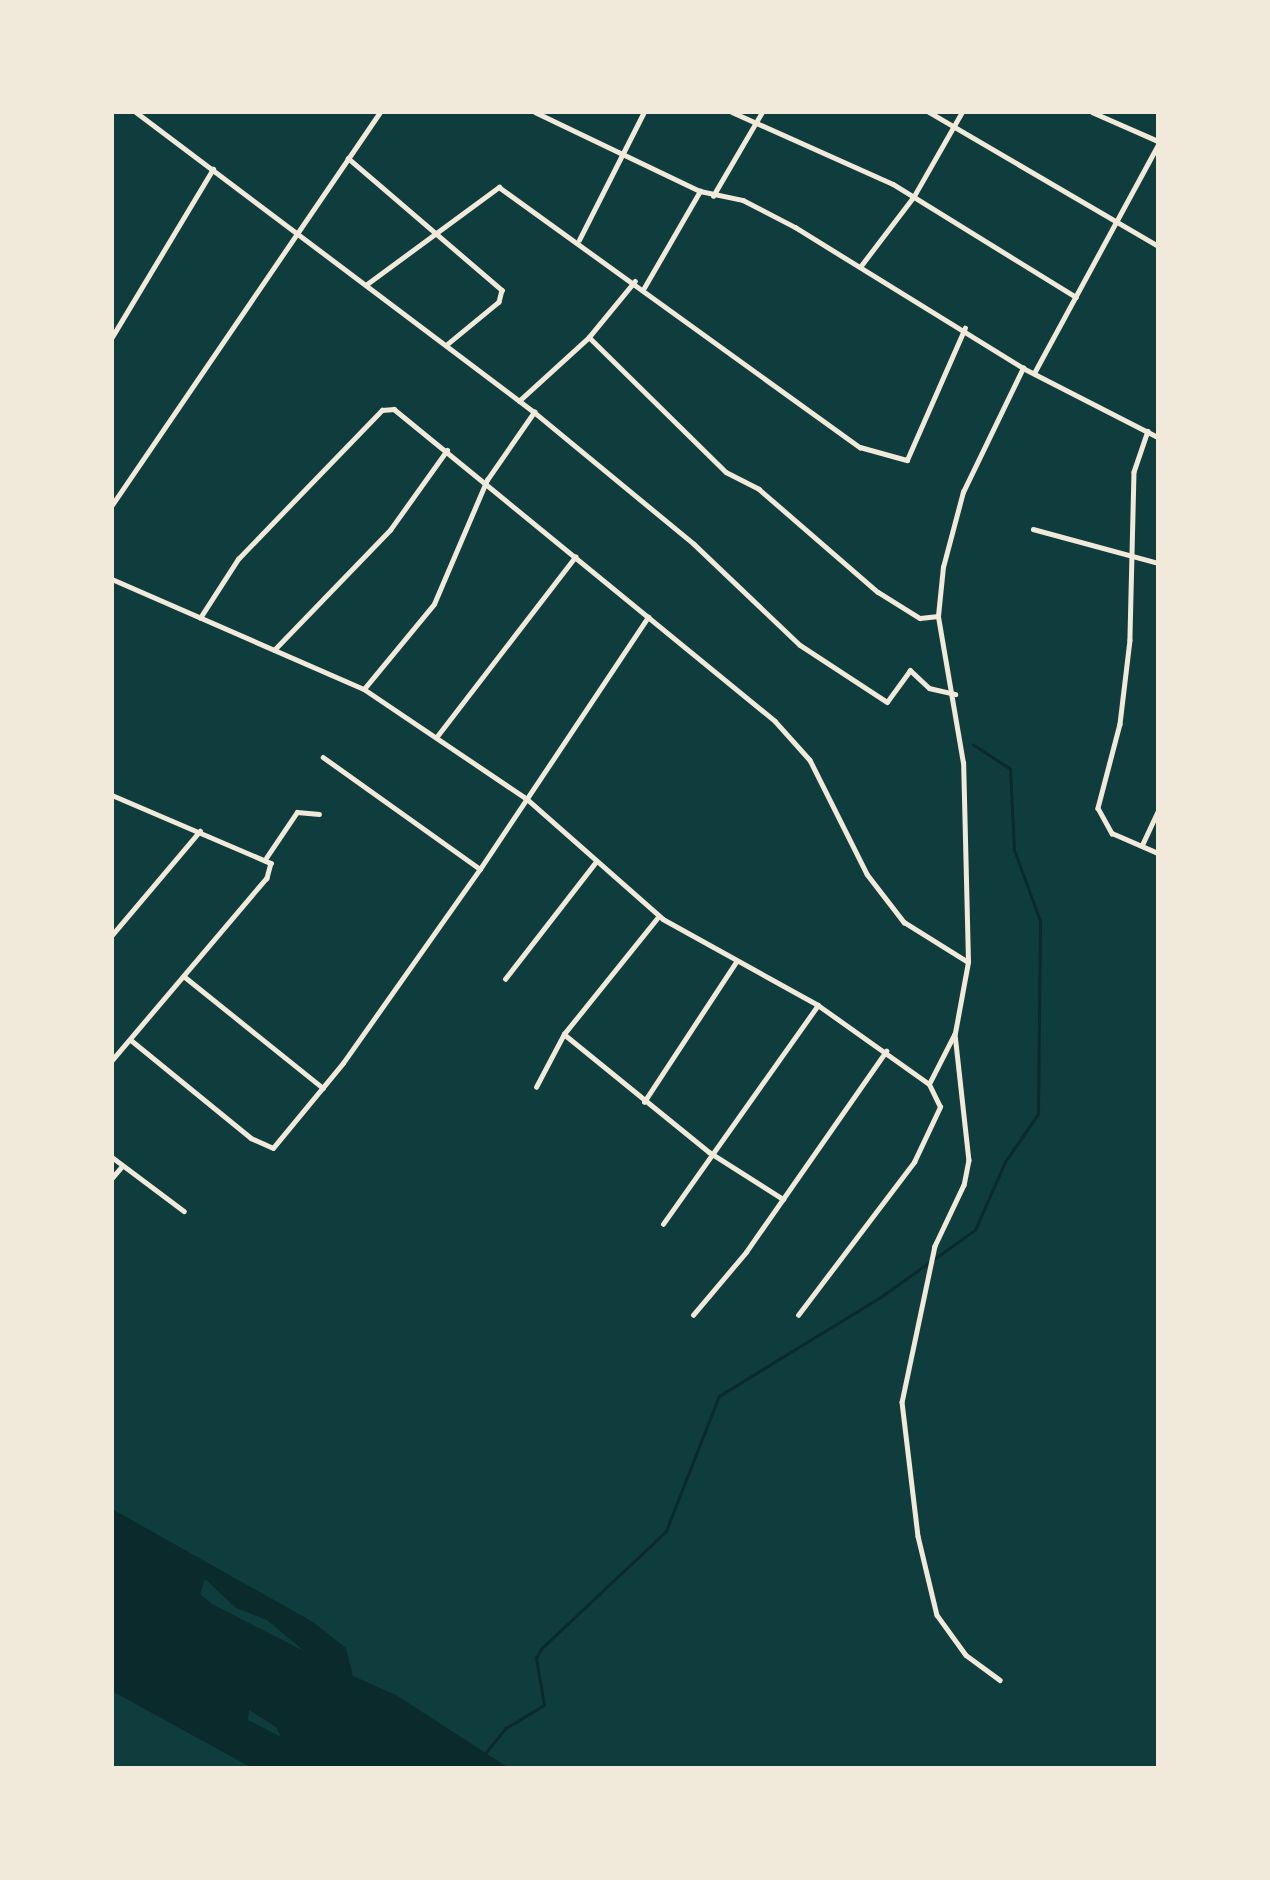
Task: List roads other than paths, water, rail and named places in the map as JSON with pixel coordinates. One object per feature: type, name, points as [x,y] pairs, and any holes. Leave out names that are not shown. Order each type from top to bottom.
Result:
[{"type":"street","points":[[136,112],[299,230],[534,412],[694,544],[800,645],[887,702],[910,670],[929,688],[955,694]]},
{"type":"street","points":[[112,505],[380,112]]},
{"type":"street","points":[[535,112],[700,191],[713,196],[743,200],[965,328],[1023,368],[1158,437]]},
{"type":"street","points":[[579,240],[620,154],[645,112]]},
{"type":"street","points":[[732,112],[914,196],[1076,297]]},
{"type":"street","points":[[713,196],[762,112]]},
{"type":"street","points":[[929,112],[1118,226],[1158,246]]},
{"type":"street","points":[[859,267],[914,196],[962,112]]},
{"type":"street","points":[[1034,373],[1118,226],[1158,143],[1092,112]]},
{"type":"street","points":[[348,158],[502,290],[499,302],[448,344]]},
{"type":"street","points":[[112,337],[213,169]]},
{"type":"street","points":[[367,284],[432,232],[499,187],[579,240],[860,447],[907,460],[965,328]]},
{"type":"street","points":[[644,288],[700,191]]},
{"type":"street","points":[[519,401],[589,337],[635,281]]},
{"type":"street","points":[[589,337],[726,472],[759,489],[878,592],[920,618],[938,617]]},
{"type":"street","points":[[929,1084],[955,1033],[968,962],[955,694],[938,617],[947,533],[1023,368]]},
{"type":"street","points":[[200,618],[239,559],[382,410],[394,409],[487,480],[799,744],[867,874],[904,922],[968,962]]},
{"type":"street","points":[[364,689],[434,604],[487,480],[534,412]]},
{"type":"street","points":[[1148,431],[1134,472],[1133,555],[1120,724],[1098,808],[1103,826],[1158,853]]},
{"type":"street","points":[[274,650],[390,530],[447,449]]},
{"type":"street","points":[[1033,529],[1158,563]]},
{"type":"street","points":[[438,735],[575,557]]},
{"type":"street","points":[[112,579],[364,689],[438,735],[527,799],[595,863],[659,916],[736,962],[818,1006],[886,1051],[929,1084],[940,1107],[914,1162],[797,1315]]},
{"type":"street","points":[[131,1040],[269,1149],[323,1088],[480,869],[648,617]]},
{"type":"street","points":[[323,757],[480,869]]},
{"type":"street","points":[[112,1061],[186,977],[267,878],[271,863],[266,858],[113,798]]},
{"type":"street","points":[[1142,845],[1158,811]]},
{"type":"street","points":[[266,858],[297,812],[319,814]]},
{"type":"street","points":[[112,935],[200,831]]},
{"type":"street","points":[[505,979],[595,863]]},
{"type":"street","points":[[536,1087],[564,1034],[659,916]]},
{"type":"street","points":[[644,1102],[736,962]]},
{"type":"street","points":[[186,977],[323,1088]]},
{"type":"street","points":[[663,1224],[709,1152],[818,1006]]},
{"type":"street","points":[[955,1033],[969,1160],[935,1246],[902,1402],[918,1536],[937,1615],[966,1656],[1000,1680]]},
{"type":"street","points":[[564,1034],[644,1102],[709,1152],[783,1199]]},
{"type":"street","points":[[693,1315],[783,1199],[886,1051]]},
{"type":"street","points":[[112,1157],[184,1211]]},
{"type":"street","points":[[112,1178],[122,1166]]},
{"type":"water","points":[[112,1509],[313,1622],[346,1648],[353,1676],[396,1695],[509,1768],[252,1768],[112,1691]],"holes":[[[205,1579],[236,1608],[267,1620],[304,1651],[212,1604],[200,1594]],[[249,1710],[276,1727],[281,1737],[248,1720]]]},
{"type":"waterway","points":[[483,1756],[506,1728],[544,1705],[536,1658],[541,1649],[666,1531],[719,1396],[882,1296],[975,1230],[1005,1162],[1038,1114],[1040,921],[1014,850],[1010,769],[973,745]]}]
